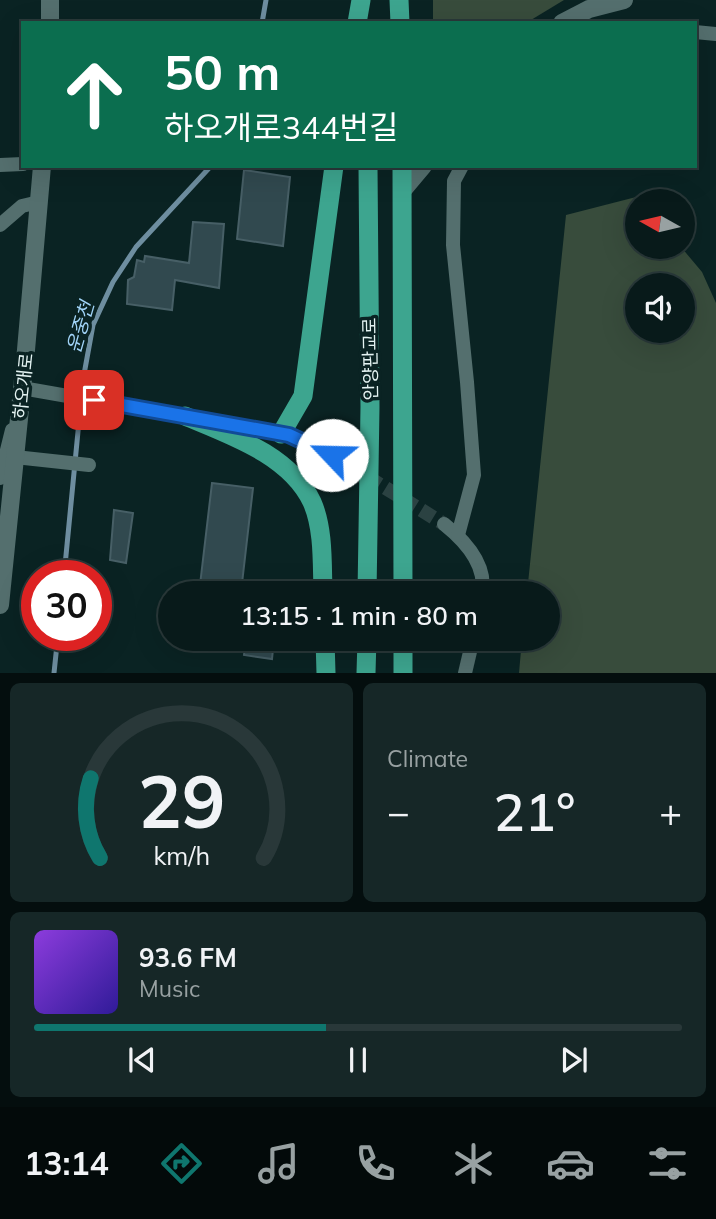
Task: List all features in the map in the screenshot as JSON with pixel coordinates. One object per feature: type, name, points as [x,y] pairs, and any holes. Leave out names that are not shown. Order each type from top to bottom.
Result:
[{"type":"main road","points":[[358,21],[363,0]]},
{"type":"main road","points":[[363,0],[365,21]]},
{"type":"main road","points":[[400,0],[400,21]]},
{"type":"main road","points":[[281,434],[303,396],[334,168]]},
{"type":"main road","name":"안양판교로","points":[[367,581],[370,407],[368,168]]},
{"type":"main road","name":"안양판교로","points":[[402,168],[403,581]]},
{"type":"main road","points":[[185,416],[237,439],[286,468],[312,502],[318,526],[322,581]]},
{"type":"main road","points":[[325,651],[326,673]]},
{"type":"main road","points":[[366,673],[367,651]]},
{"type":"main road","points":[[403,651],[403,673]]},
{"type":"street","points":[[50,0],[50,21]]},
{"type":"street","points":[[566,21],[589,9],[624,0]]},
{"type":"street","points":[[697,32],[716,34]]},
{"type":"street","points":[[0,165],[21,163]]},
{"type":"street","name":"하오개로","points":[[0,605],[41,168]]},
{"type":"street","points":[[402,191],[421,168]]},
{"type":"street","points":[[458,535],[474,475],[453,246],[454,181],[461,168]]},
{"type":"street","points":[[0,225],[22,206],[39,202]]},
{"type":"street","points":[[0,478],[22,388],[281,434],[332,455]]},
{"type":"street","points":[[15,457],[89,465]]},
{"type":"street","points":[[444,524],[472,551],[481,581]]},
{"type":"street","points":[[465,673],[470,651]]},
{"type":"green space","points":[[433,0],[564,0],[529,21],[433,21]]},
{"type":"green space","points":[[625,200],[625,259],[691,259],[702,272],[716,303],[716,673],[519,673],[521,651],[560,651],[560,581],[528,581],[566,215]]},
{"type":"building","points":[[244,170],[290,177],[283,246],[237,239]]},
{"type":"building","points":[[193,222],[224,224],[219,288],[175,280],[172,310],[127,304],[128,280],[134,277],[137,260],[144,262],[145,256],[189,263]]},
{"type":"building","points":[[212,483],[253,488],[242,581],[200,581]]},
{"type":"building","points":[[114,510],[133,513],[126,563],[110,560]]},
{"type":"building","points":[[244,651],[273,651],[272,659],[244,655]]},
{"type":"waterway","name":"운중천","points":[[262,21],[266,0]]},
{"type":"waterway","name":"운중천","points":[[66,560],[83,380],[93,325],[113,282],[136,247],[209,168]]},
{"type":"waterway","name":"운중천","points":[[54,673],[56,651]]},
{"type":"tunnel","points":[[332,455],[444,524]]},
{"type":"route","points":[[94,400],[289,435],[332,455]]}]
